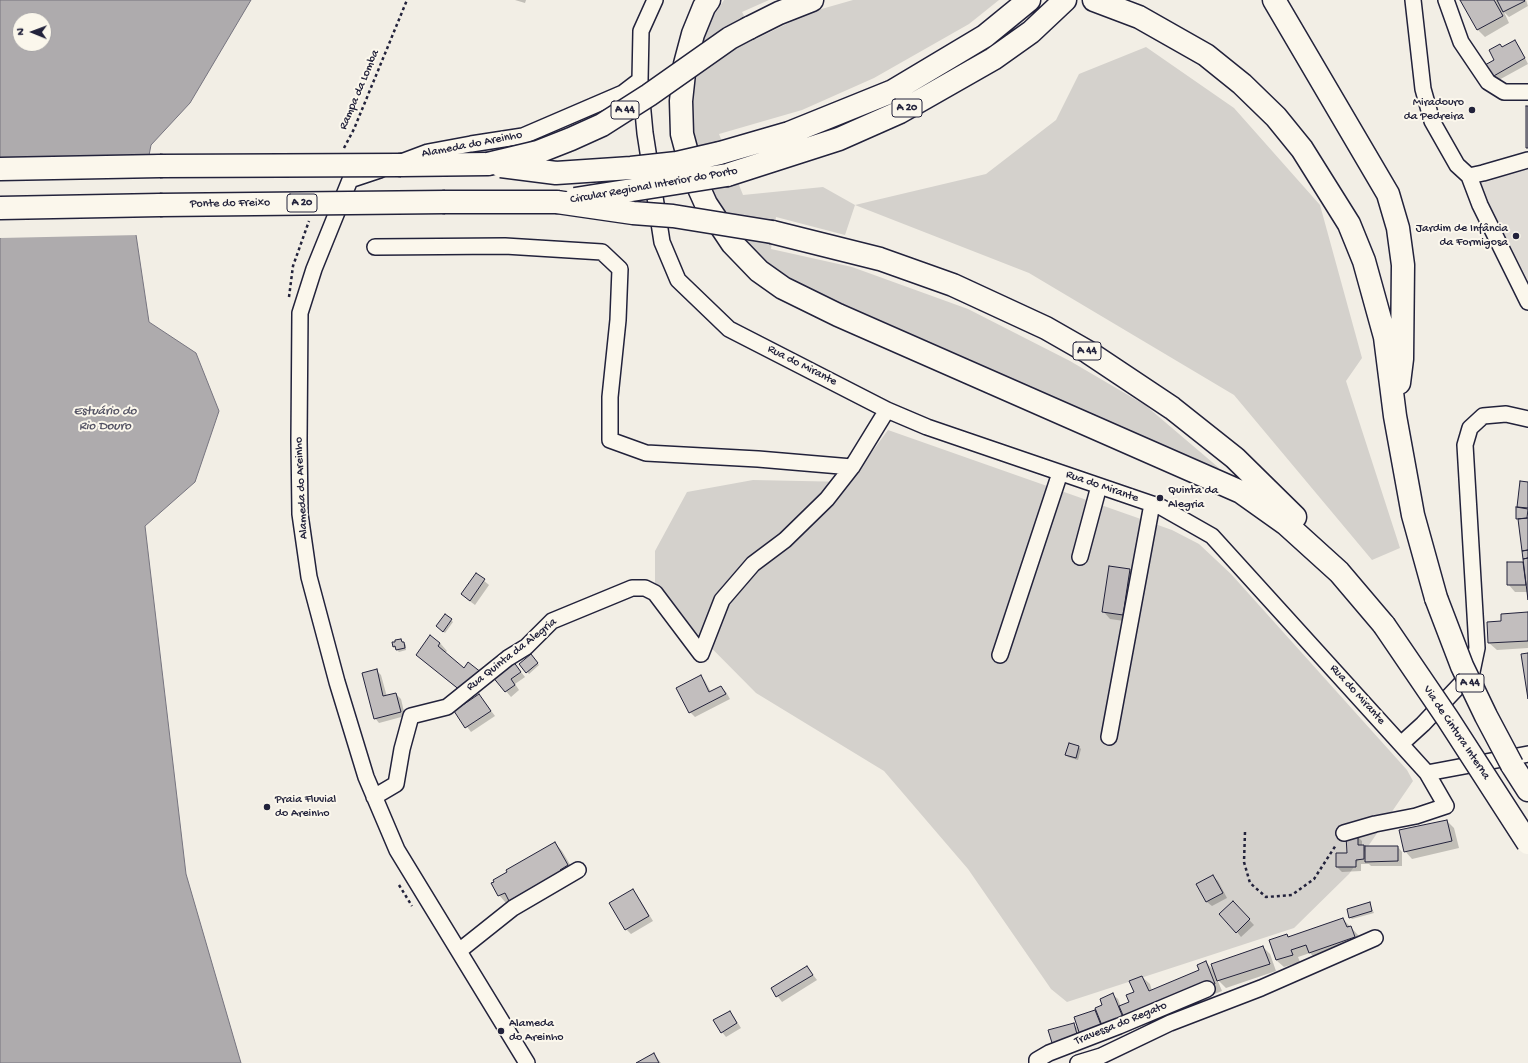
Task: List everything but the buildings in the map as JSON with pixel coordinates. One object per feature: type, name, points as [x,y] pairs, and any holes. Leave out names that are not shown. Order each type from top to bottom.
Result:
[{"type":"highway","points":[[709,0],[704,7],[693,34],[685,64],[680,101],[682,134],[693,175],[706,204],[732,243],[759,271],[783,288],[838,315],[1241,492],[1286,524],[1339,572]]},
{"type":"highway","name":"A 44","points":[[488,164],[538,152],[602,125],[649,95],[730,38],[778,13],[812,0]]},
{"type":"highway","name":"Circular Regional Interior do Porto","points":[[488,164],[556,173],[662,165],[720,154],[789,133],[893,91],[985,36],[1030,0]]},
{"type":"highway","name":"Circular Regional Interior do Porto","points":[[556,202],[727,175],[839,139],[900,112],[993,59],[1031,32],[1065,0]]},
{"type":"highway","name":"A 44","points":[[1094,0],[1138,17],[1206,55],[1242,84],[1276,117],[1302,149],[1349,224],[1364,261],[1385,337],[1395,416],[1413,515],[1436,598],[1462,666],[1512,765],[1528,790]]},
{"type":"highway","points":[[1274,0],[1388,194],[1396,222],[1403,265],[1402,359],[1395,416]]},
{"type":"highway","name":"A 20","points":[[0,169],[160,166],[488,164]]},
{"type":"highway","name":"A 44","points":[[556,202],[633,213],[673,216],[772,232],[880,259],[953,285],[1046,328],[1088,352],[1172,408],[1235,458],[1322,543],[1339,572]]},
{"type":"highway","name":"Ponte do Freixo","points":[[0,208],[168,204],[556,202]]},
{"type":"highway","name":"Via de Cintura Interna","points":[[1339,572],[1384,625],[1448,719],[1528,843]]},
{"type":"street","name":"Rua do Mirante","points":[[655,0],[641,31],[640,80],[662,242],[678,280],[729,329],[887,410],[927,427],[1161,507],[1212,536],[1427,773],[1446,806],[1416,816],[1375,824],[1344,833]]},
{"type":"street","points":[[1413,0],[1423,89],[1432,121],[1457,165],[1469,176],[1480,205],[1528,302]]},
{"type":"street","points":[[1446,0],[1461,42],[1488,82],[1504,92],[1528,92]]},
{"type":"street","name":"Alameda do Areinho","points":[[527,1063],[397,850],[366,777],[337,682],[309,577],[300,514],[300,313],[314,269],[350,180],[428,152],[523,136],[623,92],[640,80]]},
{"type":"street","points":[[1469,176],[1528,160]]},
{"type":"street","points":[[375,247],[505,246],[602,252],[620,269],[618,320],[610,397],[610,440],[646,453],[758,459],[852,467]]},
{"type":"street","name":"Rua Quinta da Alegria","points":[[374,797],[396,784],[402,749],[411,716],[446,707],[508,658],[526,647],[552,621],[632,588],[645,588],[655,593],[701,654],[722,600],[753,564],[785,540],[827,499],[852,467],[887,410]]},
{"type":"street","points":[[1401,744],[1424,724],[1472,672],[1477,648],[1464,445],[1470,428],[1483,416],[1506,414],[1528,419]]},
{"type":"street","points":[[1000,655],[1060,473]]},
{"type":"street","points":[[1080,557],[1099,486]]},
{"type":"street","points":[[1109,737],[1152,504]]},
{"type":"street","points":[[1427,773],[1528,754]]},
{"type":"street","points":[[459,951],[513,908],[578,870]]},
{"type":"street","points":[[1078,1063],[1100,1056],[1170,1023],[1261,988],[1375,938]]},
{"type":"street","name":"Travessa do Regato","points":[[1037,1062],[1068,1045],[1119,1026],[1207,989]]},
{"type":"path","name":"Rampa da Lomba","points":[[343,150],[354,129],[407,0]]},
{"type":"path","points":[[288,302],[293,266],[312,214]]},
{"type":"path","points":[[1244,832],[1244,862],[1250,883],[1266,897],[1292,895],[1314,879],[1344,833]]},
{"type":"path","points":[[396,879],[415,910]]},
{"type":"shaded area","points":[[724,0],[769,0],[742,12],[756,39],[811,12],[853,0],[999,0],[969,24],[874,78],[802,110],[719,134],[743,195],[823,187],[855,205],[845,235],[776,217],[771,249],[852,267],[968,309],[1070,361],[1145,405],[1219,468],[1211,469],[975,362],[802,286],[758,256],[744,244],[712,202],[693,137],[691,102],[705,29]]},
{"type":"shaded area","points":[[1146,47],[1234,108],[1320,205],[1362,358],[1346,381],[1400,548],[1372,560],[1234,395],[1029,273],[855,205],[986,174],[1056,120],[1079,74]]},
{"type":"shaded area","name":"Jardim de Infância da Formigosa","points":[[1528,165],[1528,288],[1479,184]]},
{"type":"shaded area","points":[[888,430],[1172,530],[1199,544],[1231,574],[1407,770],[1413,781],[1349,874],[1294,928],[1067,1002],[1051,989],[968,869],[884,771],[756,693],[655,591],[655,551],[687,492],[753,480],[850,482]]},
{"type":"water","name":"Estuário do Rio Douro","points":[[0,0],[251,0],[190,103],[151,145],[135,228],[149,322],[196,353],[219,411],[195,482],[145,526],[186,874],[241,1063],[0,1063],[0,238],[8,231],[7,165],[0,160]]},
{"type":"pier","points":[[151,157],[138,228],[139,235],[0,238],[0,236],[6,231],[5,166]]},
{"type":"place","name":"Miradouro da Pedreira","points":[[1472,110]]},
{"type":"place","name":"Jardim de Infância da Formigosa","points":[[1516,236]]},
{"type":"place","name":"Quinta da Alegria","points":[[1160,498]]},
{"type":"place","name":"Praia Fluvial do Areinho","points":[[267,807]]},
{"type":"place","name":"Alameda do Areinho","points":[[501,1031]]}]
